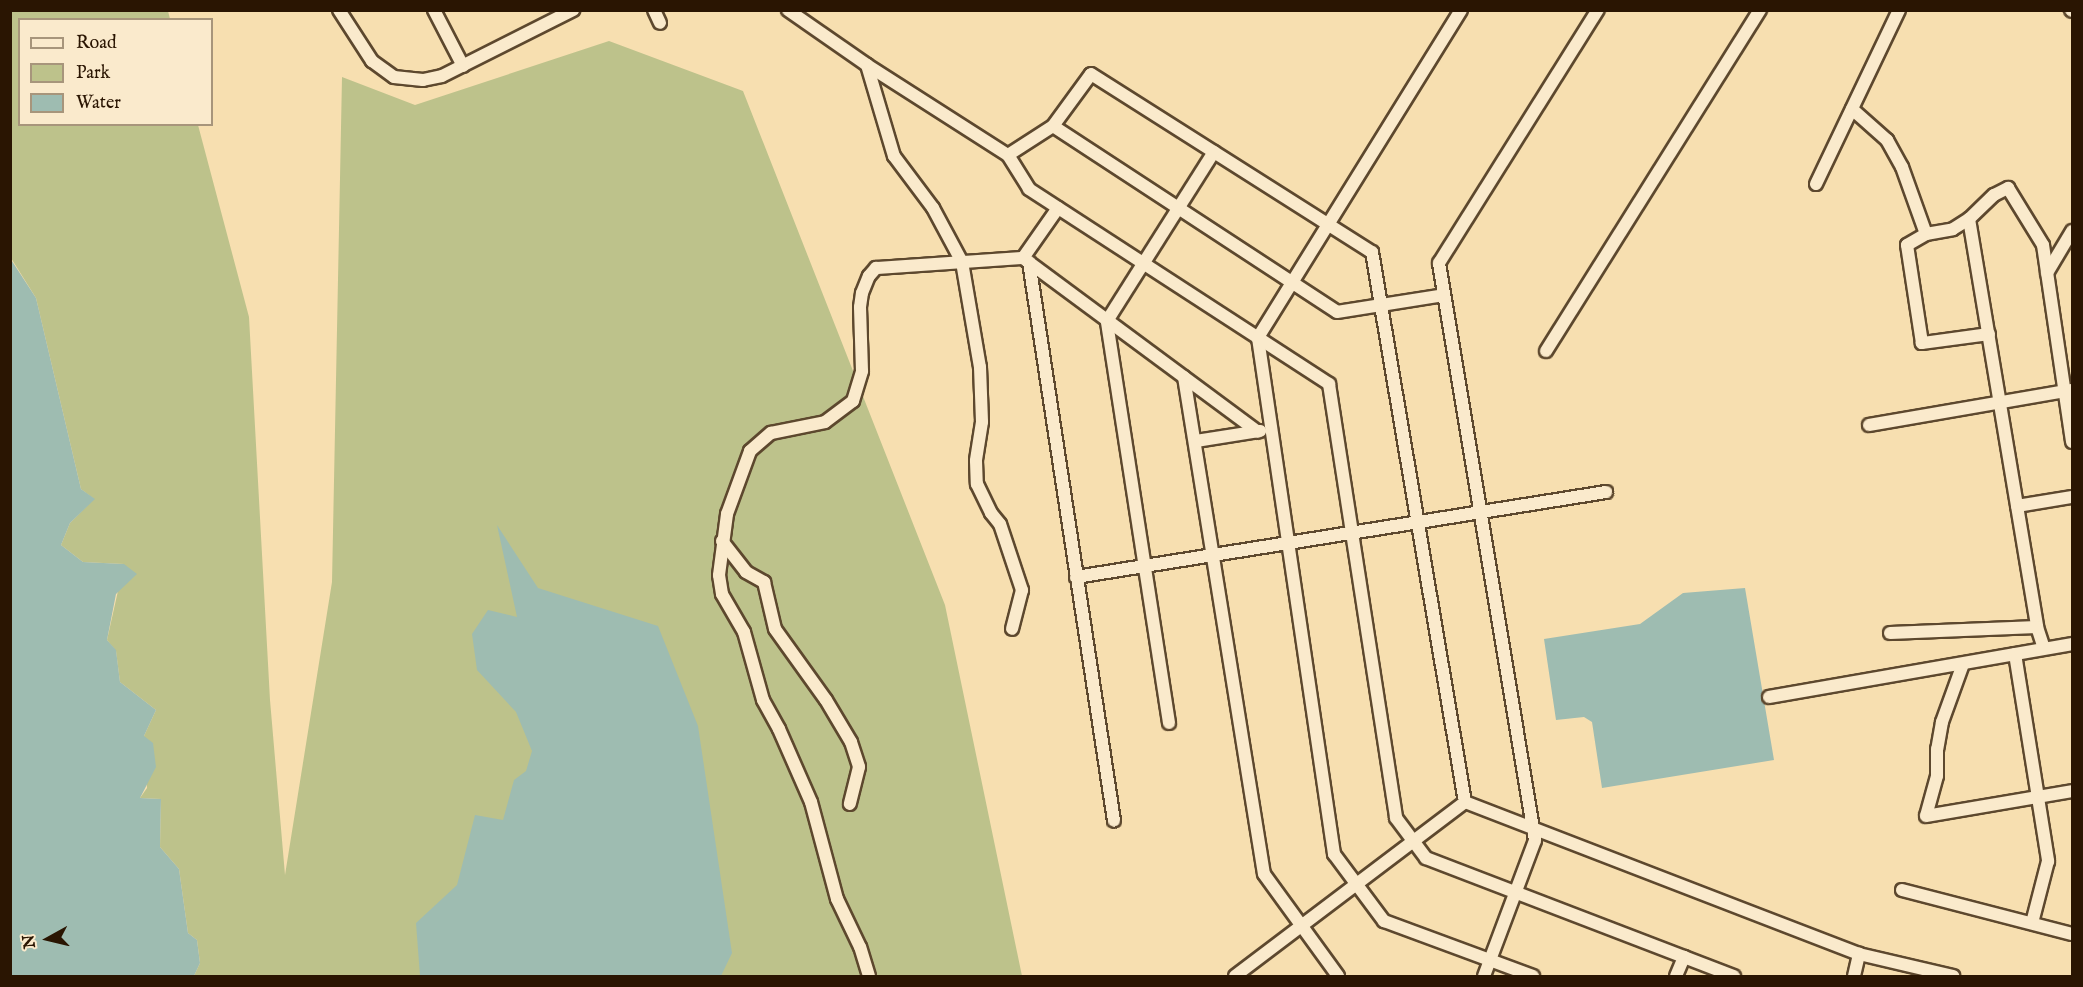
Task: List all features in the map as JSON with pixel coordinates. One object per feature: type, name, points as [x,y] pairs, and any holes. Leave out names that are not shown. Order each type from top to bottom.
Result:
[{"type":"street","points":[[339,10],[372,62],[394,77],[423,80],[442,76],[573,10]]},
{"type":"street","points":[[434,10],[463,66]]},
{"type":"street","points":[[654,10],[660,23]]},
{"type":"street","points":[[788,10],[867,66],[1008,155],[1029,189],[1329,384],[1396,818],[1426,858],[1734,976]]},
{"type":"street","points":[[1461,10],[1258,338],[1334,854],[1384,921],[1533,976]]},
{"type":"street","points":[[1484,976],[1535,840],[1439,263],[1598,10]]},
{"type":"street","points":[[1546,351],[1760,10]]},
{"type":"street","points":[[1816,184],[1899,10]]},
{"type":"street","points":[[867,66],[894,156],[933,207],[962,262],[980,367],[982,422],[976,461],[977,484],[991,513],[1000,524],[1022,590],[1012,629]]},
{"type":"street","points":[[1008,155],[1053,126],[1091,74],[1372,252],[1465,802]]},
{"type":"street","points":[[1852,109],[1887,140],[1902,167],[1926,234]]},
{"type":"street","points":[[1053,126],[1337,312],[1444,295]]},
{"type":"street","points":[[1169,723],[1107,321],[1214,152]]},
{"type":"street","points":[[1989,334],[1922,343],[1907,245],[1926,234],[1953,229],[1969,219],[1994,195],[2008,188],[2043,245],[2069,390],[2073,442]]},
{"type":"street","points":[[1058,208],[1026,260],[1114,821]]},
{"type":"street","points":[[1969,219],[2037,627],[2044,648]]},
{"type":"street","points":[[2047,273],[2073,231]]},
{"type":"street","points":[[2062,248],[2073,257]]},
{"type":"street","points":[[869,976],[860,948],[837,898],[811,802],[779,729],[763,700],[744,632],[722,594],[719,574],[727,514],[742,468],[756,445],[776,430],[825,422],[853,401],[863,364],[862,293],[876,267],[1026,260],[1258,432]]},
{"type":"street","points":[[1184,377],[1264,874],[1338,976]]},
{"type":"street","points":[[1869,425],[2069,390]]},
{"type":"street","points":[[1196,441],[1272,430]]},
{"type":"street","points":[[1076,577],[1606,492]]},
{"type":"street","points":[[2017,506],[2073,497]]},
{"type":"street","points":[[722,541],[746,572],[765,582],[775,629],[826,699],[851,742],[859,766],[850,804]]},
{"type":"street","points":[[1890,633],[2037,627]]},
{"type":"street","points":[[1769,697],[2073,644]]},
{"type":"street","points":[[2015,654],[2048,861],[2031,923]]},
{"type":"street","points":[[1963,664],[1942,722],[1937,749],[1937,776],[1926,816],[2073,791]]},
{"type":"street","points":[[1465,802],[1859,954],[1953,976]]},
{"type":"street","points":[[1235,976],[1465,802]]},
{"type":"street","points":[[1902,890],[2073,934]]},
{"type":"street","points":[[1854,976],[1859,954]]},
{"type":"street","points":[[1676,976],[1684,957]]},
{"type":"green space","points":[[11,11],[168,11],[170,18],[18,18],[18,126],[198,126],[249,317],[270,700],[285,875],[332,582],[342,77],[415,105],[609,41],[743,91],[945,605],[1022,976],[194,976],[200,963],[197,940],[188,933],[179,869],[160,847],[161,799],[140,798],[147,788],[144,736],[156,710],[120,682],[116,651],[107,640],[124,564],[83,562],[61,545],[70,523],[94,499],[81,489],[36,298],[11,258]]},
{"type":"water","points":[[10,258],[36,298],[81,489],[95,499],[70,523],[61,545],[83,562],[124,564],[137,574],[116,594],[107,640],[116,650],[120,682],[156,710],[144,736],[153,743],[156,767],[140,798],[161,799],[160,847],[179,869],[188,933],[197,940],[200,963],[194,976],[11,976]]},
{"type":"water","points":[[497,525],[538,588],[658,626],[698,726],[732,953],[721,976],[420,976],[416,923],[457,885],[475,815],[503,820],[514,780],[526,771],[532,751],[516,712],[477,670],[472,634],[488,610],[517,617]]},
{"type":"water","points":[[1745,588],[1774,760],[1602,788],[1592,722],[1584,717],[1556,720],[1544,639],[1640,624],[1683,593]]}]
